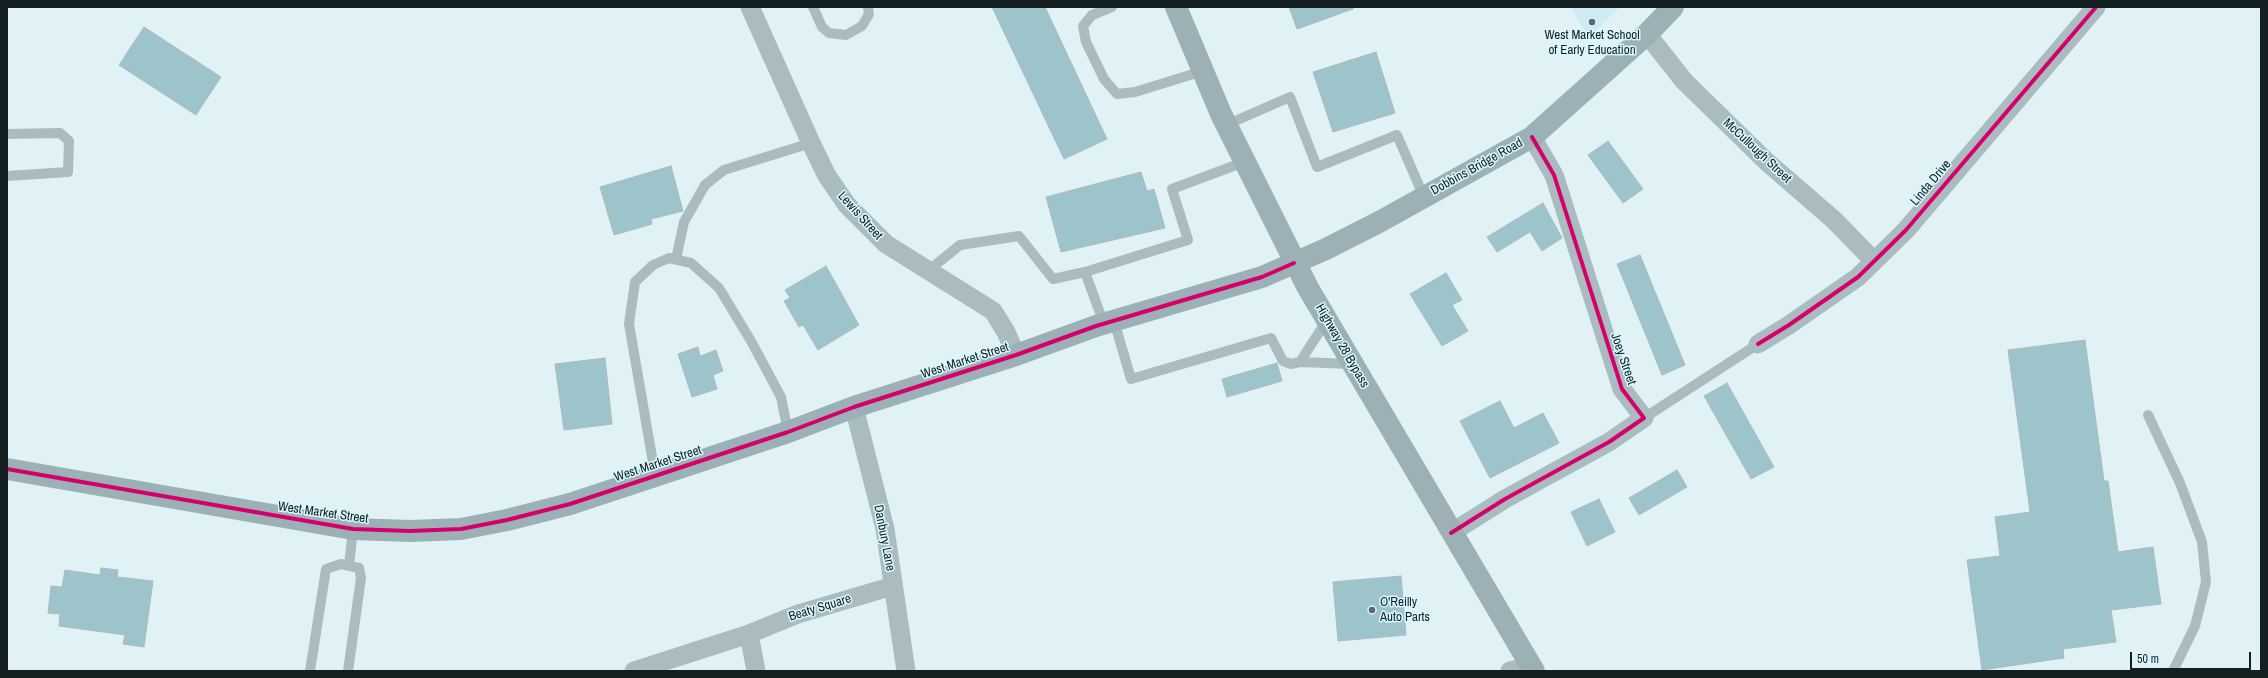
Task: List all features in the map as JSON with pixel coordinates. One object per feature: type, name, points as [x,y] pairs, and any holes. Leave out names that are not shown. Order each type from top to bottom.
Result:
[{"type":"highway","name":"Highway 28 Bypass","points":[[1176,7],[1226,125],[1294,263],[1326,320],[1533,668]]},
{"type":"street","name":"Lewis Street","points":[[750,7],[827,176],[847,205],[886,244],[993,311],[1006,332],[1016,355]]},
{"type":"street","name":"Dobbins Bridge Road","points":[[1294,263],[1381,221],[1532,137],[1647,34],[1673,7]]},
{"type":"street","name":"Linda Drive","points":[[1758,344],[1789,325],[1858,277],[1874,262],[1906,230],[2096,7]]},
{"type":"street","name":"McCullough Street","points":[[1647,34],[1684,81],[1768,162],[1834,220],[1874,262]]},
{"type":"street","name":"Joey Street","points":[[1532,137],[1554,174],[1622,390],[1644,418]]},
{"type":"street","name":"West Market Street","points":[[7,469],[353,529],[410,531],[460,528],[507,520],[570,504],[655,474],[788,432],[854,407],[1016,355],[1109,322],[1262,277],[1294,263]]},
{"type":"street","name":"Danbury Lane","points":[[854,407],[885,530],[906,671]]},
{"type":"street","points":[[1452,532],[1505,499],[1609,442],[1644,418]]},
{"type":"street","name":"Beaty Square","points":[[634,671],[749,634],[798,614],[893,586]]},
{"type":"street","points":[[749,634],[756,671]]},
{"type":"street","points":[[1510,671],[1533,668]]},
{"type":"lane","points":[[813,7],[822,27],[829,33],[846,35],[862,26],[869,14],[868,7]]},
{"type":"lane","points":[[1112,7],[1092,15],[1083,26],[1086,42],[1104,79],[1117,94],[1135,92],[1203,71]]},
{"type":"lane","points":[[1226,125],[1290,97],[1317,167],[1397,135],[1424,197]]},
{"type":"lane","points":[[7,134],[60,133],[69,141],[68,172],[7,176]]},
{"type":"lane","points":[[676,259],[684,222],[706,185],[724,170],[811,143]]},
{"type":"lane","points":[[929,270],[960,245],[1019,236],[1053,279],[1085,272],[1188,240],[1172,189],[1244,162]]},
{"type":"lane","points":[[655,474],[629,324],[635,282],[652,265],[669,258],[691,262],[719,288],[752,341],[781,397],[788,432]]},
{"type":"lane","points":[[1085,272],[1109,322],[1132,378],[1271,338],[1283,361],[1291,364],[1300,362],[1353,364]]},
{"type":"lane","points":[[1300,362],[1326,320]]},
{"type":"lane","points":[[1644,418],[1758,344]]},
{"type":"lane","points":[[2148,415],[2180,483],[2203,549],[2206,582],[2194,626],[2173,671]]},
{"type":"lane","points":[[349,566],[353,529]]},
{"type":"lane","points":[[310,671],[326,569],[341,564],[359,568],[361,578],[348,671]]},
{"type":"shaded area","name":"West Market School of Early Education","points":[[1570,7],[1620,7],[1589,37]]},
{"type":"building","points":[[992,7],[1045,7],[1107,139],[1064,159]]},
{"type":"building","points":[[1289,7],[1353,7],[1353,9],[1297,29]]},
{"type":"building","points":[[144,27],[221,77],[196,115],[119,65]]},
{"type":"building","points":[[1376,52],[1395,113],[1333,132],[1313,72]]},
{"type":"building","points":[[1608,141],[1643,189],[1623,203],[1588,155]]},
{"type":"building","points":[[671,166],[683,211],[651,219],[652,224],[614,235],[600,187]]},
{"type":"building","points":[[1141,172],[1147,191],[1154,189],[1165,228],[1061,252],[1046,197]]},
{"type":"building","points":[[1543,203],[1562,238],[1542,251],[1530,232],[1497,252],[1487,237]]},
{"type":"building","points":[[1640,255],[1685,365],[1662,375],[1617,264]]},
{"type":"building","points":[[826,266],[859,325],[818,350],[803,325],[799,327],[784,301],[790,298],[785,290]]},
{"type":"building","points":[[1446,273],[1462,300],[1452,305],[1468,331],[1442,346],[1410,294]]},
{"type":"building","points":[[2085,340],[2104,481],[2108,481],[2118,552],[2153,547],[2161,604],[2111,610],[2116,642],[2063,649],[2064,658],[1982,670],[1967,560],[2000,556],[1995,517],[2030,512],[2008,350]]},
{"type":"building","points":[[698,347],[700,356],[716,350],[723,371],[713,375],[717,389],[692,397],[678,354]]},
{"type":"building","points":[[605,358],[612,424],[564,430],[555,364]]},
{"type":"building","points":[[1277,363],[1282,381],[1227,397],[1222,379]]},
{"type":"building","points":[[1727,383],[1774,467],[1751,479],[1704,396]]},
{"type":"building","points":[[1500,401],[1514,428],[1543,413],[1559,443],[1490,478],[1460,421]]},
{"type":"building","points":[[1677,470],[1687,487],[1639,515],[1629,498]]},
{"type":"building","points":[[1599,499],[1615,532],[1587,546],[1571,512]]},
{"type":"building","points":[[101,568],[118,570],[117,577],[153,581],[144,647],[123,644],[125,635],[59,626],[60,614],[48,613],[51,586],[62,587],[65,570],[100,575]]},
{"type":"building","points":[[1401,576],[1406,635],[1338,641],[1333,582]]},
{"type":"cycle path","points":[[1758,344],[1789,325],[1858,277],[1906,230],[2096,7]]},
{"type":"cycle path","points":[[1451,533],[1505,499],[1609,442],[1644,418],[1622,389],[1554,175],[1532,137]]},
{"type":"cycle path","points":[[7,469],[353,529],[410,531],[461,529],[507,520],[570,504],[788,432],[854,407],[1016,355],[1096,326],[1262,277],[1294,263]]},
{"type":"place","name":"West Market School of Early Education","points":[[1592,22]]},
{"type":"place","name":"O'Reilly Auto Parts","points":[[1372,610]]}]
